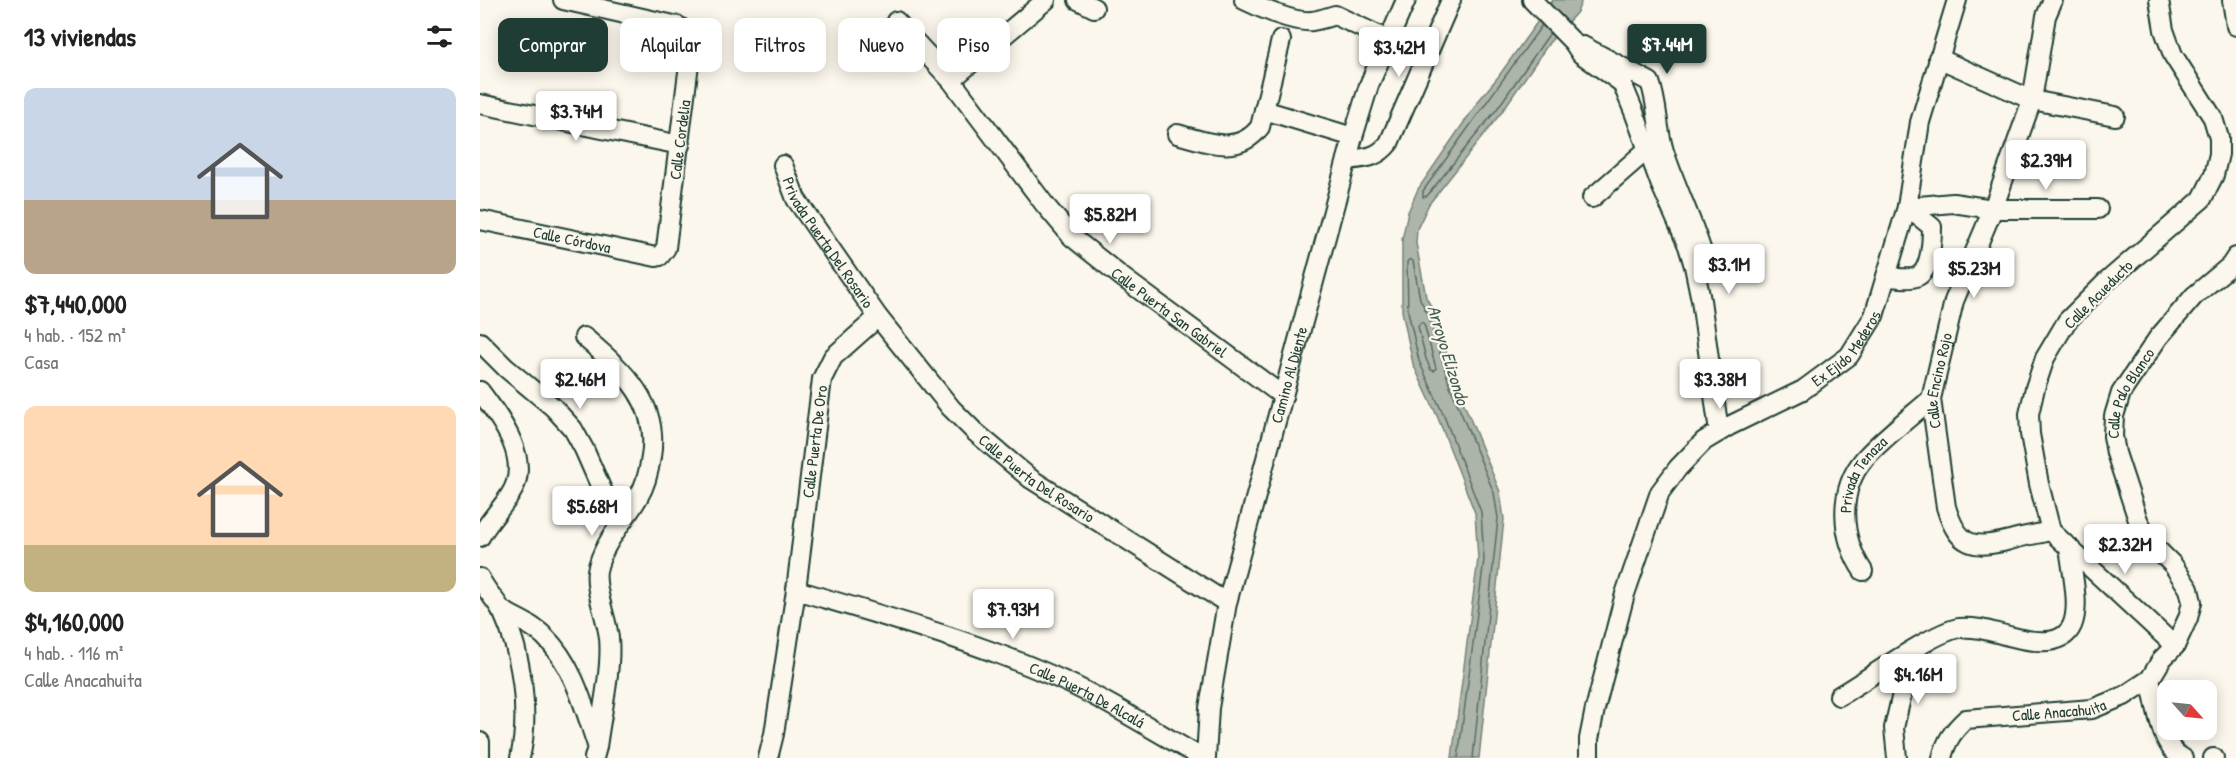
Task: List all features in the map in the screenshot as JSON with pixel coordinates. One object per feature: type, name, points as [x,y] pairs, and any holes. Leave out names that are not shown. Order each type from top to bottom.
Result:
[{"type":"street","name":"Calle Cordelia","points":[[563,0],[678,26],[685,29],[692,40],[680,145],[664,252]]},
{"type":"street","points":[[951,80],[1046,0]]},
{"type":"street","points":[[1244,0],[1258,7],[1302,21],[1335,15],[1388,40]]},
{"type":"street","name":"Camino Al Diente","points":[[1204,758],[1209,708],[1227,603],[1353,137],[1369,85],[1406,0]]},
{"type":"street","points":[[1347,160],[1372,158],[1381,153],[1389,143],[1451,0]]},
{"type":"street","points":[[1532,0],[1570,39],[1581,54],[1627,77],[1650,82],[1657,109],[1656,148],[1660,183],[1688,246],[1706,299],[1724,429]]},
{"type":"street","name":"Ex Ejido Mederos","points":[[1589,758],[1589,739],[1595,709],[1625,594],[1660,492],[1684,461],[1704,441],[1803,390],[1849,356],[1874,316],[1907,207],[1920,122],[1956,0]]},
{"type":"street","name":"Calle Encino Rojo","points":[[2051,531],[1989,546],[1973,544],[1957,533],[1946,507],[1931,399],[1954,301],[1993,209],[2032,100],[2046,16],[2052,0]]},
{"type":"street","name":"Calle Acueducto","points":[[2051,531],[2039,484],[2030,434],[2029,414],[2045,358],[2067,321],[2105,283],[2202,200],[2214,175],[2219,154],[2219,138],[2213,118],[2173,55],[2164,30],[2159,0]]},
{"type":"street","points":[[2232,0],[2236,26]]},
{"type":"street","points":[[1177,134],[1228,145],[1242,143],[1253,137],[1260,128],[1281,40]]},
{"type":"street","name":"Calle Puerta San Gabriel","points":[[925,52],[951,80],[1045,205],[1072,237],[1122,277],[1283,396]]},
{"type":"street","points":[[1938,58],[2032,100],[2115,116]]},
{"type":"street","points":[[1627,77],[1634,112],[1656,148]]},
{"type":"street","points":[[480,104],[680,145]]},
{"type":"street","points":[[1634,112],[1657,109]]},
{"type":"street","points":[[1264,110],[1353,137]]},
{"type":"street","points":[[1592,198],[1656,148]]},
{"type":"street","name":"Privada Puerta Del Rosario","points":[[783,165],[795,199],[878,317]]},
{"type":"street","points":[[1907,207],[1953,203],[1993,209],[2098,209]]},
{"type":"street","points":[[1886,277],[1914,278],[1922,274],[1926,266],[1932,227],[1907,207]]},
{"type":"street","name":"Calle Córdova","points":[[480,220],[656,257],[664,252]]},
{"type":"street","name":"Calle Palo Blanco","points":[[2175,646],[2188,618],[2192,602],[2189,589],[2173,565],[2150,542],[2138,520],[2116,453],[2113,436],[2114,416],[2121,393],[2158,338],[2194,296],[2230,266],[2236,257]]},
{"type":"street","name":"Calle Puerta De Oro","points":[[768,758],[774,734],[796,590],[822,379],[833,357],[878,317]]},
{"type":"street","name":"Calle Puerta Del Rosario","points":[[878,317],[951,408],[999,454],[1031,479],[1227,603]]},
{"type":"street","points":[[584,337],[616,365],[634,387],[646,407],[652,426],[648,475],[639,496],[603,555],[597,571],[597,582],[609,640],[609,658],[595,752]]},
{"type":"street","points":[[480,342],[506,368],[553,407],[573,429],[602,490],[621,523]]},
{"type":"street","points":[[480,391],[500,418],[519,466],[518,479],[512,493],[480,537]]},
{"type":"street","name":"Privada Tenaza","points":[[1863,571],[1854,557],[1847,538],[1845,519],[1847,495],[1853,477],[1864,459],[1931,399]]},
{"type":"street","points":[[2051,531],[2175,646]]},
{"type":"street","points":[[1839,696],[1912,651],[1957,628],[1976,628],[2032,642],[2054,641],[2065,636],[2076,615],[2069,547]]},
{"type":"street","points":[[480,578],[484,588],[501,610],[514,643],[521,677],[524,723],[520,758]]},
{"type":"street","name":"Calle Puerta De Alcalá","points":[[796,590],[897,620],[1004,656],[1076,686],[1204,758]]},
{"type":"street","points":[[501,610],[545,637],[555,650],[576,688],[595,752]]},
{"type":"street","name":"Calle Anacahuita","points":[[1942,758],[1946,743],[1966,719],[2092,709],[2124,696],[2150,679],[2162,659],[2175,646]]},
{"type":"street","points":[[1897,758],[1894,728],[1912,651]]},
{"type":"street","points":[[2150,679],[2166,743],[2178,756],[2183,758]]},
{"type":"street","points":[[480,742],[480,758]]},
{"type":"water","points":[[1553,0],[1582,0],[1577,12],[1549,43],[1501,113],[1429,204],[1417,229],[1416,243],[1426,297],[1435,314],[1456,384],[1500,492],[1504,519],[1479,758],[1452,758],[1478,559],[1475,513],[1438,418],[1413,364],[1402,311],[1402,240],[1408,212],[1418,189],[1480,99]]},
{"type":"water label","name":"Arroyo Elizondo","points":[[1448,355]]}]
